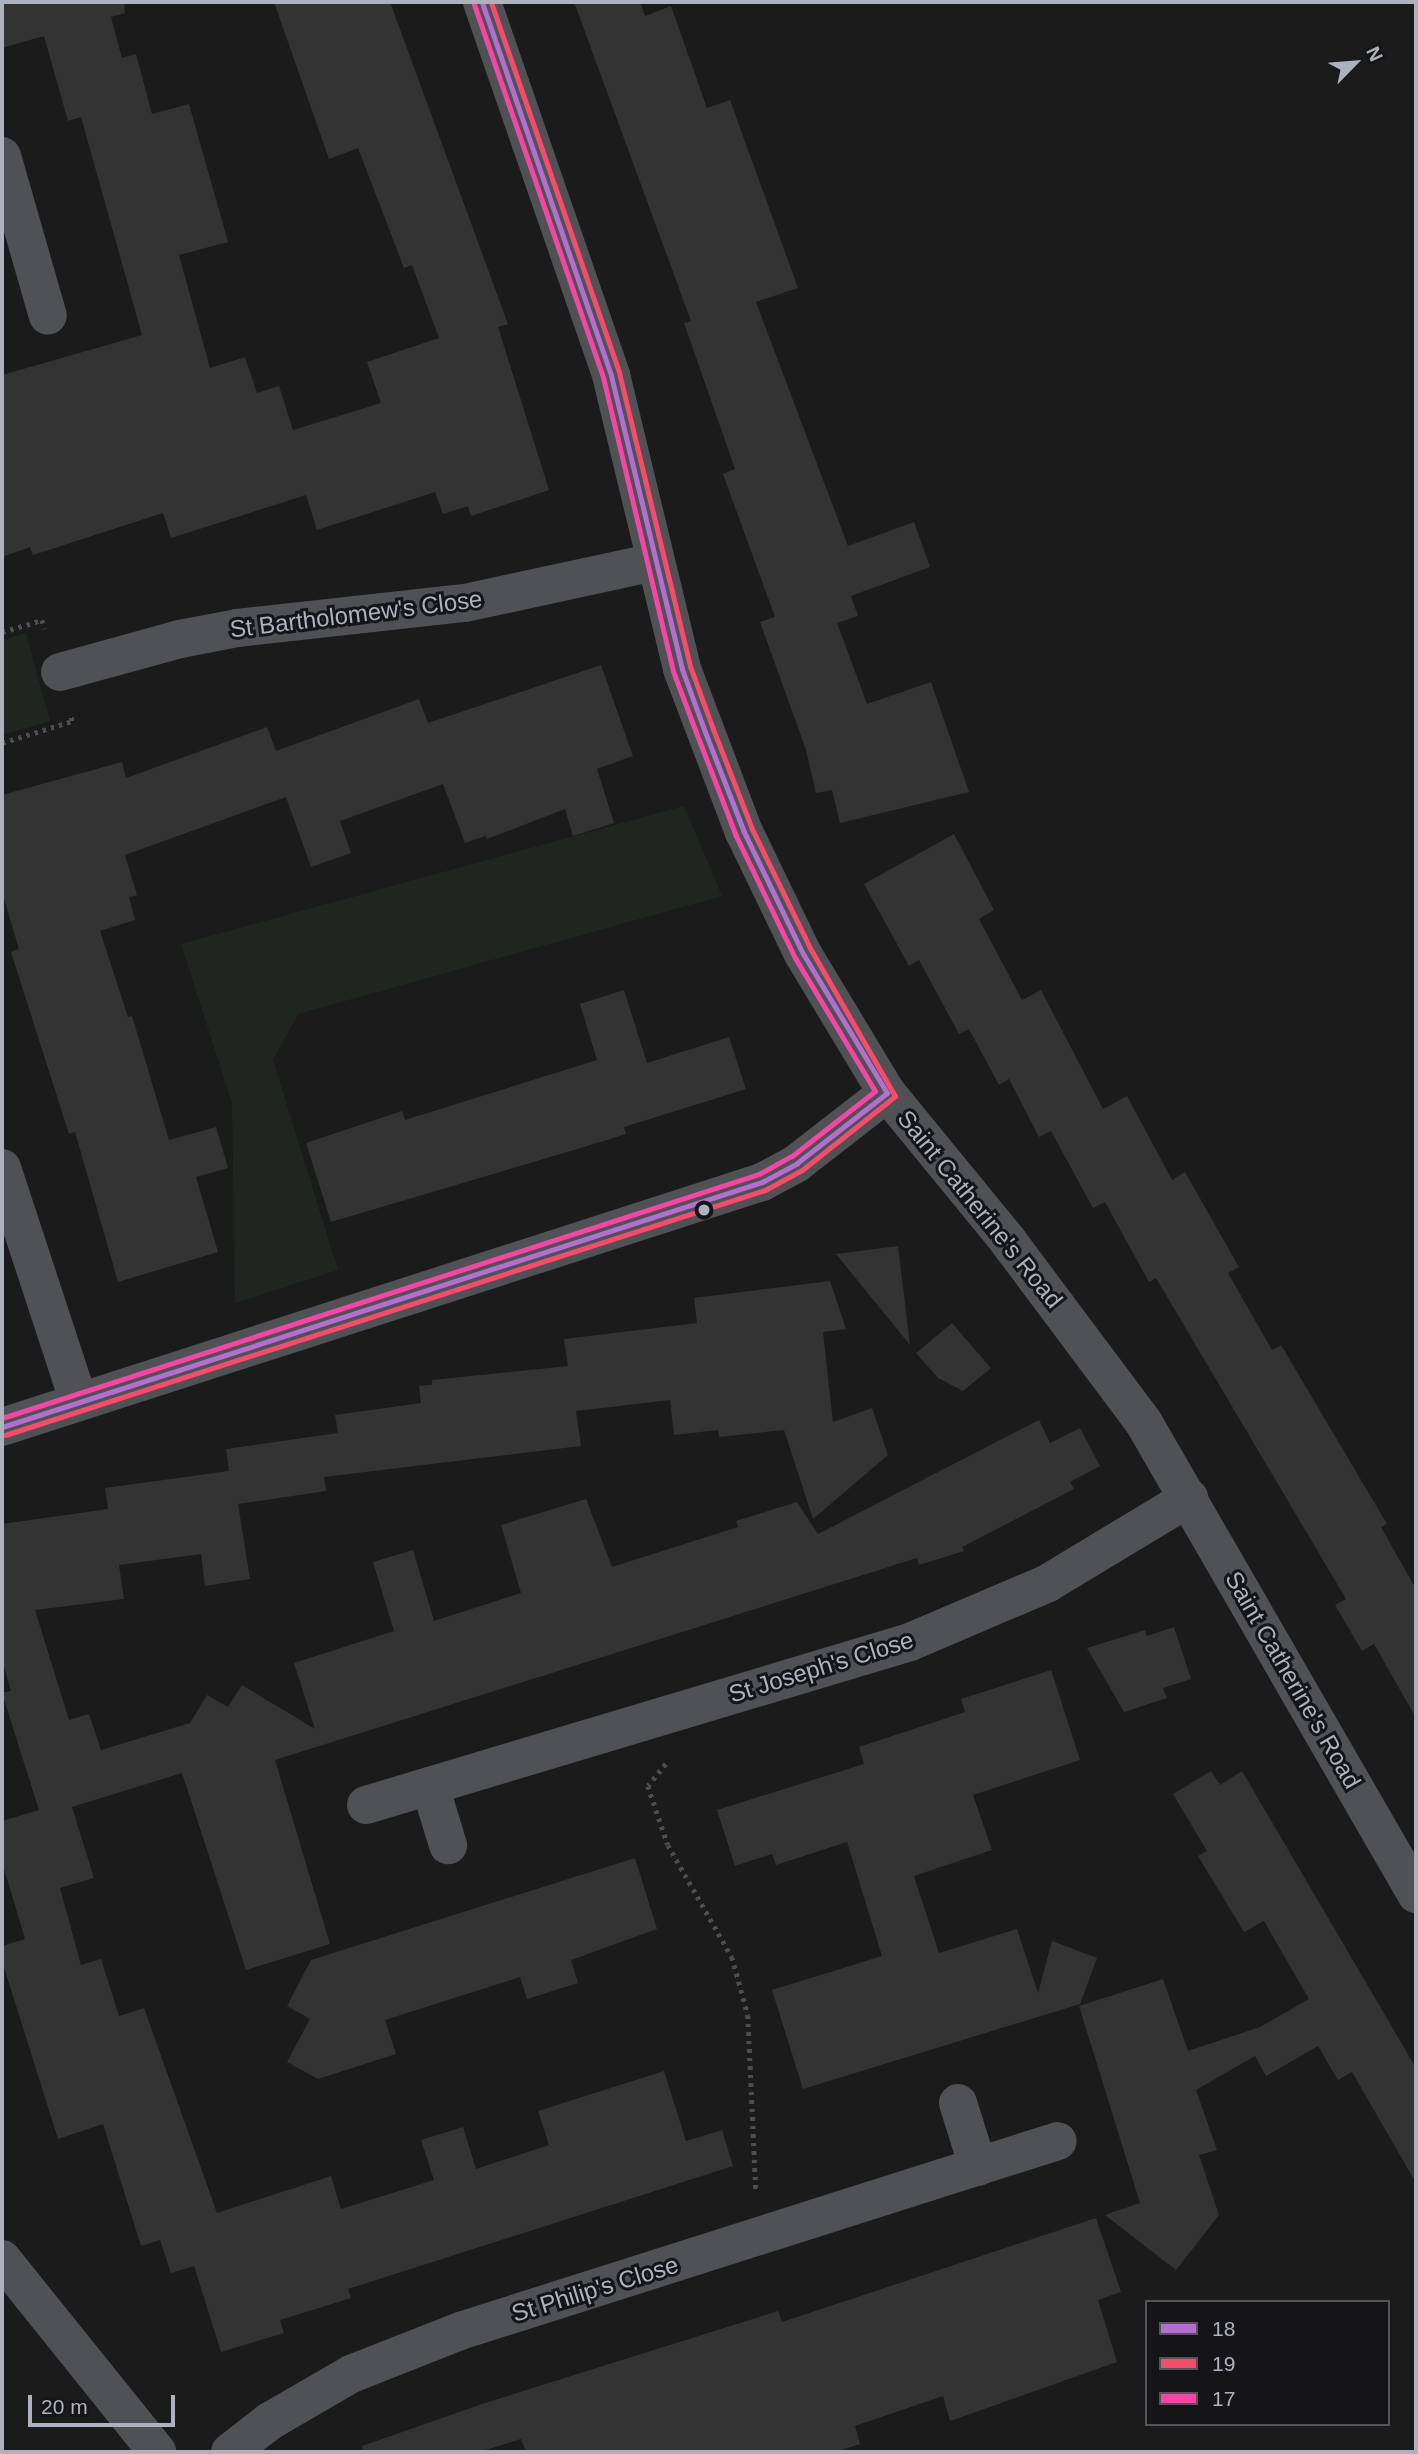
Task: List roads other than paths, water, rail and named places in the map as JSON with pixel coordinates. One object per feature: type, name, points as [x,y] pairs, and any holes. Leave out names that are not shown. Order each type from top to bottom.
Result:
[{"type":"street","name":"Saint Catherine's Road","points":[[482,2],[611,376],[682,669],[744,832],[803,954],[887,1093],[1095,1355],[1189,1498],[1416,1894]]},
{"type":"street","points":[[2,156],[10,215],[48,316]]},
{"type":"street","name":"St Bartholomew's Close","points":[[60,672],[180,639],[237,628],[465,603],[654,562]]},
{"type":"street","points":[[2,1426],[762,1182],[797,1163],[887,1093]]},
{"type":"street","points":[[2,1168],[79,1402]]},
{"type":"street","name":"St Joseph's Close","points":[[366,1805],[910,1642],[1048,1583],[1189,1498]]},
{"type":"street","points":[[430,1786],[448,1845]]},
{"type":"street","points":[[958,2103],[978,2167]]},
{"type":"street","name":"St Philip's Close","points":[[230,2452],[271,2421],[351,2374],[425,2344],[1058,2141]]},
{"type":"street","points":[[2,2259],[157,2452]]}]
